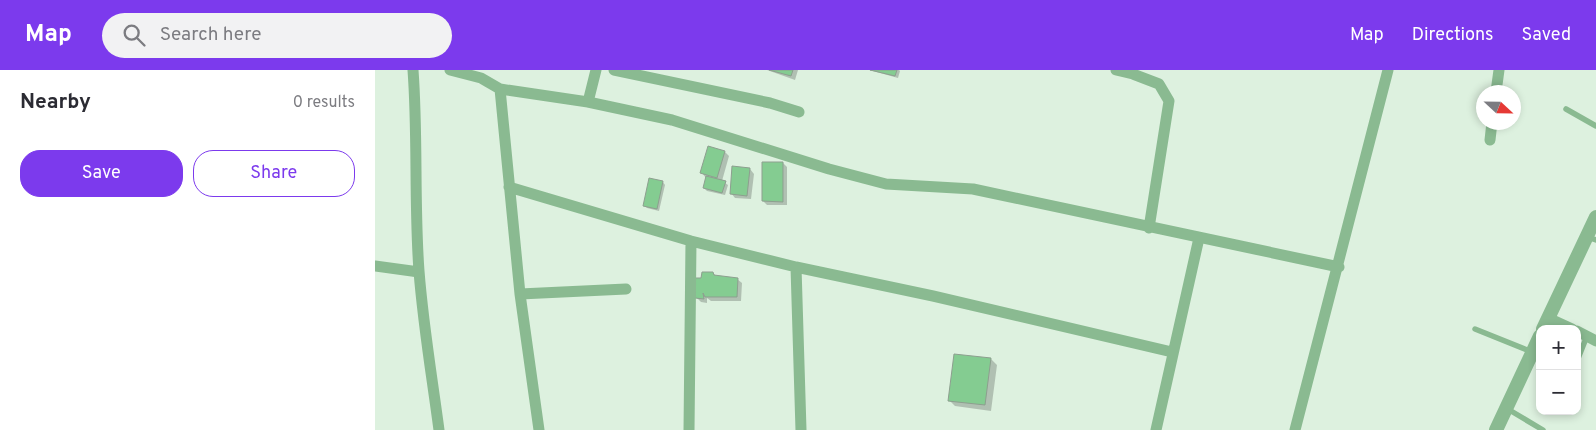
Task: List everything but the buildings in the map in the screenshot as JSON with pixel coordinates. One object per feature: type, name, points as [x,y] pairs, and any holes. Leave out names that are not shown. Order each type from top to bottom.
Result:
[{"type":"street","points":[[413,70],[417,124],[416,192],[419,272],[439,430]]},
{"type":"street","points":[[450,70],[481,78],[500,89],[588,102],[672,120],[829,169],[886,184],[973,189],[1339,267]]},
{"type":"street","points":[[588,102],[596,70]]},
{"type":"street","points":[[614,70],[770,103],[799,112]]},
{"type":"street","points":[[1116,70],[1134,72],[1159,84],[1169,101],[1149,228]]},
{"type":"street","points":[[1298,429],[1389,70]]},
{"type":"street","points":[[1497,85],[1499,70]]},
{"type":"street","points":[[500,89],[520,294],[539,430]]},
{"type":"street","points":[[1490,140],[1491,130]]},
{"type":"street","points":[[509,187],[691,241],[796,267],[933,296],[1173,352]]},
{"type":"street","points":[[1546,323],[1591,239],[1596,217]]},
{"type":"street","points":[[1156,430],[1199,238]]},
{"type":"street","points":[[689,430],[691,241]]},
{"type":"street","points":[[375,266],[419,272]]},
{"type":"street","points":[[796,267],[801,430]]},
{"type":"street","points":[[520,294],[626,290]]},
{"type":"street","points":[[1496,430],[1536,345]]},
{"type":"lane","points":[[1565,109],[1596,126]]},
{"type":"lane","points":[[1475,329],[1533,352]]},
{"type":"lane","points":[[1581,351],[1587,336]]},
{"type":"lane","points":[[1506,408],[1543,430]]}]
